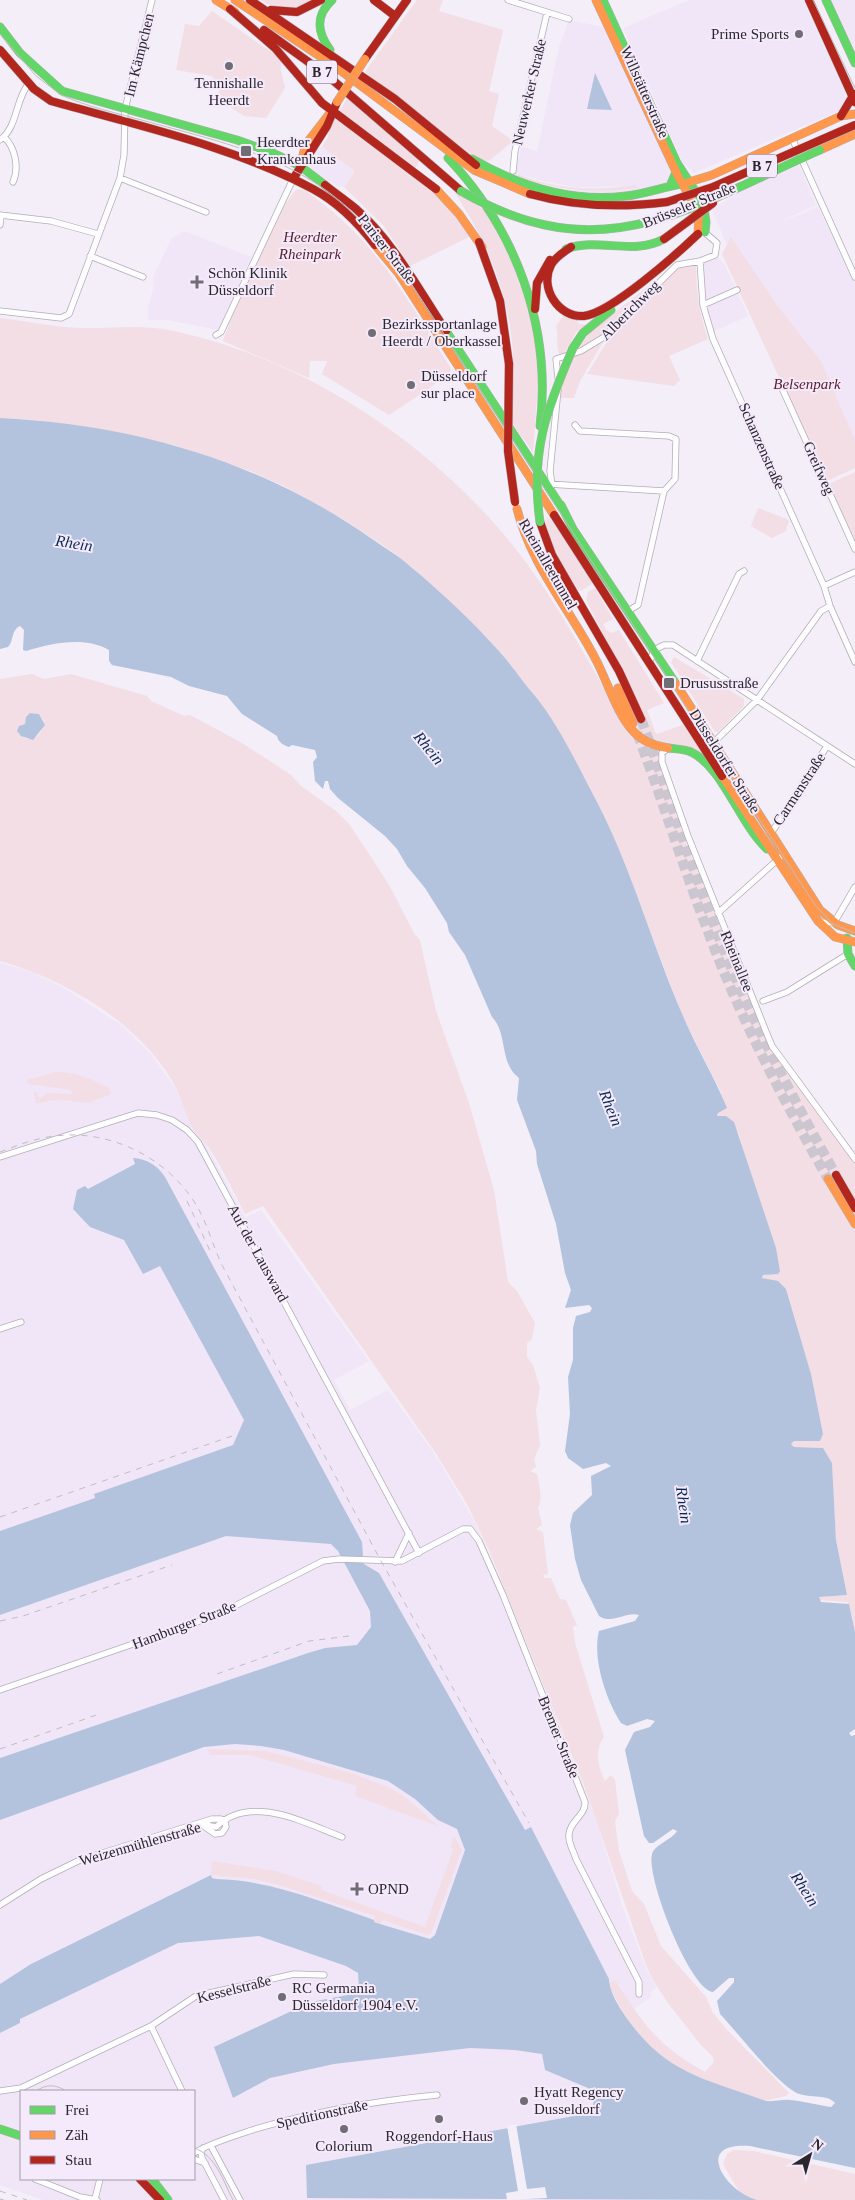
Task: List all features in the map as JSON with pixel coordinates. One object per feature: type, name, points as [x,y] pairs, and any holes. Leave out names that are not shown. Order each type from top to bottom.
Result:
[{"type":"main road","name":"Brüsseler Straße","points":[[216,0],[266,31],[328,76],[460,191],[495,211],[517,220],[562,231],[589,232],[615,230],[652,222],[855,134]]},
{"type":"main road","name":"Brüsseler Straße","points":[[235,0],[333,65],[474,170],[498,183],[548,200],[585,207],[629,208],[667,202],[713,187],[855,125]]},
{"type":"main road","points":[[252,1],[282,14],[295,14],[306,10],[321,0]]},
{"type":"main road","points":[[332,0],[321,12],[319,31],[323,40],[334,54]]},
{"type":"main road","points":[[374,0],[397,13]]},
{"type":"main road","points":[[385,0],[397,13]]},
{"type":"main road","points":[[293,179],[310,138],[320,122],[332,111],[364,59],[407,0]]},
{"type":"main road","name":"Willstätterstraße","points":[[596,0],[676,172],[699,213],[701,231]]},
{"type":"main road","name":"Willstätterstraße","points":[[603,0],[678,162],[702,199],[707,216],[701,231]]},
{"type":"main road","points":[[809,0],[847,85],[854,95],[841,116]]},
{"type":"main road","points":[[826,0],[855,63]]},
{"type":"main road","points":[[252,1],[334,54],[397,99],[498,183]]},
{"type":"main road","points":[[230,8],[275,48],[296,74],[332,111],[431,183],[459,214],[482,247]]},
{"type":"main road","name":"Pariser Straße","points":[[0,27],[20,53],[62,91],[248,143],[300,166],[348,202],[387,243],[524,451],[552,484],[573,529],[628,612]]},
{"type":"main road","points":[[0,50],[29,83],[53,102],[125,122]]},
{"type":"main road","points":[[463,153],[507,178],[549,192],[568,196],[604,198],[636,194],[692,182],[712,175],[853,112]]},
{"type":"main road","name":"Pariser Straße","points":[[125,122],[198,142],[293,179],[328,198],[370,236],[399,274],[623,622]]},
{"type":"main road","name":"Brüsseler Straße","points":[[418,129],[466,178],[491,213],[519,274],[539,334],[543,359]]},
{"type":"main road","name":"Brüsseler Straße","points":[[419,155],[449,191],[482,247],[493,276],[504,315],[509,364]]},
{"type":"main road","points":[[670,186],[676,172]]},
{"type":"main road","name":"Willstätterstraße","points":[[676,172],[692,182]]},
{"type":"main road","points":[[702,199],[705,185],[712,175]]},
{"type":"main road","points":[[688,194],[692,182]]},
{"type":"main road","points":[[539,334],[534,296],[539,276],[552,257],[571,247],[592,243],[638,249],[649,247],[664,239],[706,208],[745,183]]},
{"type":"main road","points":[[571,247],[552,265],[548,275],[547,286],[557,306],[565,312],[583,316],[605,308],[690,243],[701,231]]},
{"type":"main road","points":[[540,433],[573,348],[590,326],[700,241],[701,231]]},
{"type":"main road","name":"Rheinalleetunnel","points":[[509,364],[508,468],[516,505],[533,544],[601,654],[637,721],[619,670],[552,555],[540,522],[535,478],[543,392],[543,359]]},
{"type":"main road","name":"Pariser Straße","points":[[501,433],[536,480],[552,484]]},
{"type":"main road","points":[[515,454],[522,456],[524,451]]},
{"type":"main road","name":"Pariser Straße","points":[[552,484],[562,508]]},
{"type":"main road","name":"Düsseldorfer Straße","points":[[516,505],[520,527],[595,657],[631,730],[645,742],[693,753],[707,763],[752,832],[765,847],[778,855]]},
{"type":"main road","points":[[623,622],[628,612]]},
{"type":"main road","name":"Düsseldorfer Straße","points":[[628,612],[770,832],[778,855],[820,910],[834,923],[855,933]]},
{"type":"main road","name":"Düsseldorfer Straße","points":[[623,622],[649,664],[778,855],[818,921],[832,935],[851,941]]},
{"type":"main road","points":[[843,928],[851,941]]},
{"type":"main road","points":[[855,933],[850,935],[851,941],[848,954],[855,966]]},
{"type":"main road","points":[[855,1208],[832,1177],[855,1224]]},
{"type":"main road","points":[[0,2129],[20,2136]]},
{"type":"main road","points":[[152,2181],[160,2200]]},
{"type":"main road","points":[[152,2181],[168,2200]]},
{"type":"street","name":"Im Kämpchen","points":[[125,109],[152,0]]},
{"type":"street","points":[[508,0],[568,19]]},
{"type":"street","name":"Neuwerker Straße","points":[[514,171],[515,151],[547,13]]},
{"type":"street","points":[[13,182],[17,170],[10,145],[2,139],[29,83]]},
{"type":"street","points":[[0,310],[60,318],[69,314],[120,178],[124,155],[125,109]]},
{"type":"street","name":"Pariser Straße","points":[[125,122],[130,115],[147,116]]},
{"type":"street","points":[[792,138],[855,277]]},
{"type":"street","points":[[120,178],[206,212]]},
{"type":"street","points":[[216,335],[221,332],[293,179]]},
{"type":"street","points":[[0,225],[1,215],[50,221],[98,234]]},
{"type":"street","points":[[700,261],[713,256],[718,249],[716,240],[701,231]]},
{"type":"street","points":[[90,256],[143,277]]},
{"type":"street","name":"Schanzenstraße","points":[[700,261],[703,305],[713,338],[824,586],[830,606],[855,662]]},
{"type":"street","name":"Alberichweg","points":[[552,484],[558,405],[556,359],[581,351],[604,337],[677,265],[700,261]]},
{"type":"street","points":[[703,305],[737,290]]},
{"type":"street","name":"Greifweg","points":[[782,386],[855,549]]},
{"type":"street","points":[[575,425],[580,430],[669,436],[676,439],[675,479],[664,491],[638,605],[628,612]]},
{"type":"street","points":[[552,484],[664,491]]},
{"type":"street","points":[[697,661],[739,574],[744,571]]},
{"type":"street","points":[[824,586],[855,572]]},
{"type":"street","points":[[713,743],[757,700],[821,611],[830,606]]},
{"type":"street","points":[[649,664],[654,650],[664,645],[673,645],[855,764]]},
{"type":"street","name":"Carmenstraße","points":[[770,832],[774,829],[827,746]]},
{"type":"street","name":"Rheinallee","points":[[668,748],[662,753],[662,762],[718,913],[772,1046],[855,1159]]},
{"type":"street","points":[[718,913],[778,855]]},
{"type":"street","points":[[818,921],[826,924],[834,923],[855,887]]},
{"type":"street","points":[[763,1001],[787,992],[848,954]]},
{"type":"street","name":"Auf der Lausward","points":[[0,1157],[138,1113],[164,1117],[187,1130],[198,1144],[419,1553]]},
{"type":"street","points":[[0,1329],[21,1322]]},
{"type":"street","name":"Bremer Straße","points":[[419,1553],[465,1529],[472,1531],[480,1541],[585,1802],[585,1808],[569,1833],[576,1859],[639,1982],[639,1994]]},
{"type":"street","points":[[395,1562],[408,1533]]},
{"type":"street","name":"Hamburger Straße","points":[[0,1690],[217,1615],[317,1564],[339,1559],[395,1562],[419,1553]]},
{"type":"street","name":"Weizenmühlenstraße","points":[[0,1905],[40,1879],[80,1860],[201,1824],[216,1827],[223,1820],[239,1814],[273,1812],[342,1837]]},
{"type":"street","name":"Kesselstraße","points":[[0,2091],[21,2088],[151,2026],[189,2000],[203,1994],[294,1974],[324,1975]]},
{"type":"street","points":[[151,2026],[182,2090]]},
{"type":"street","name":"Speditionstraße","points":[[195,2152],[223,2139],[283,2120],[332,2110],[437,2095]]},
{"type":"street","points":[[211,2146],[240,2200]]},
{"type":"street","points":[[203,2148],[201,2152],[224,2200]]},
{"type":"street","points":[[195,2158],[203,2161],[207,2165]]},
{"type":"street","points":[[38,2180],[80,2197],[96,2199],[100,2180]]},
{"type":"shaded area","points":[[689,0],[805,0],[845,87],[846,99],[841,110],[694,173],[682,161],[623,28]]},
{"type":"shaded area","points":[[828,0],[855,0],[855,57]]},
{"type":"shaded area","points":[[569,20],[604,27],[675,174],[675,183],[624,193],[576,193],[514,178],[521,147],[537,151],[559,47]],"holes":[[[518,174],[576,187],[631,186],[631,189],[594,191],[565,189],[534,182]]]},
{"type":"shaded area","points":[[319,147],[322,147],[355,171],[344,187],[338,187],[314,171],[309,165]]},
{"type":"shaded area","points":[[798,164],[816,205],[776,224],[818,207],[855,283],[855,440],[821,361],[777,305],[731,238],[727,246],[712,209],[756,183]]},
{"type":"shaded area","name":"Schön Klinik Düsseldorf","points":[[184,231],[251,257],[219,330],[167,320],[148,320],[148,308],[153,289],[154,275],[171,239]]},
{"type":"shaded area","points":[[718,258],[724,263],[748,316],[712,332],[705,314],[701,263]]},
{"type":"shaded area","points":[[0,963],[29,971],[62,987],[120,1024],[151,1054],[175,1088],[245,1217],[261,1210],[369,1361],[334,1380],[350,1410],[388,1390],[434,1453],[476,1524],[583,1785],[599,1829],[622,1905],[645,1966],[656,1987],[651,1992],[651,1997],[634,2009],[548,1934],[542,2034],[605,2081],[638,2200],[43,2200],[0,2185]]},
{"type":"green space","points":[[260,0],[315,0],[288,9],[275,7]]},
{"type":"green space","points":[[417,0],[443,0],[439,11],[503,30],[489,91],[499,94],[492,126],[513,141],[489,161],[478,160],[365,72]]},
{"type":"green space","name":"Tennishalle Heerdt","points":[[212,11],[281,59],[281,70],[285,88],[266,118],[244,116],[217,98],[220,88],[212,76],[176,70],[185,24],[199,26]]},
{"type":"green space","points":[[348,97],[419,161],[413,173],[435,191],[471,236],[410,266],[384,226],[344,187],[355,171],[322,147],[328,137],[329,129]]},
{"type":"green space","points":[[518,174],[546,183],[576,188],[606,188],[635,185],[637,188],[607,191],[577,190],[547,185],[518,177]]},
{"type":"green space","points":[[451,187],[488,213],[512,263],[527,305],[537,340],[539,365],[533,453],[516,430],[512,421],[513,353],[511,330],[501,286],[485,245]]},
{"type":"green space","name":"Heerdter Rheinpark","points":[[298,189],[304,190],[329,209],[351,228],[370,249],[388,271],[452,370],[427,390],[389,415],[322,374],[327,361],[310,361],[309,378],[223,341],[235,309],[269,235],[290,197]]},
{"type":"green space","name":"Belsenpark","points":[[731,237],[777,305],[821,361],[855,440],[855,468],[827,481],[722,254]]},
{"type":"green space","points":[[696,264],[699,302],[708,339],[669,356],[680,380],[674,386],[587,374],[607,342],[625,320],[679,267]]},
{"type":"green space","points":[[660,277],[600,337],[575,353],[591,331]]},
{"type":"green space","points":[[564,315],[575,319],[579,324],[587,325],[576,332],[564,355],[560,355],[556,326]]},
{"type":"green space","points":[[0,318],[70,327],[157,328],[221,344],[274,363],[325,388],[374,418],[420,453],[463,490],[501,531],[553,602],[606,690],[621,719],[632,730],[661,750],[658,759],[683,835],[767,1042],[855,1162],[855,1632],[851,1611],[847,1602],[819,1600],[819,1597],[847,1595],[836,1540],[832,1463],[823,1448],[794,1447],[791,1444],[794,1441],[820,1441],[823,1434],[811,1374],[786,1289],[773,1281],[762,1278],[763,1275],[780,1269],[738,1132],[730,1121],[717,1116],[721,1092],[682,1015],[621,854],[532,694],[498,650],[414,569],[390,550],[346,521],[286,487],[248,470],[174,445],[93,428],[35,420],[0,418]]},
{"type":"green space","points":[[603,342],[580,381],[574,398],[561,398],[561,384],[574,355]]},
{"type":"green space","points":[[855,472],[855,542],[829,484]]},
{"type":"green space","points":[[758,508],[789,520],[786,531],[772,538],[751,526]]},
{"type":"green space","points":[[546,517],[555,523],[593,583],[581,591],[569,579],[558,560],[543,521],[547,520]]},
{"type":"green space","points":[[595,588],[613,619],[603,624],[606,630],[612,633],[619,630],[664,703],[647,710],[656,734],[683,725],[710,763],[701,756],[652,743],[630,726],[634,694],[586,600],[588,592]]},
{"type":"green space","points":[[674,657],[744,699],[744,706],[718,732],[715,732],[671,662]]},
{"type":"green space","points":[[32,674],[44,679],[71,674],[147,696],[151,701],[184,716],[190,715],[242,743],[291,775],[301,786],[336,811],[349,824],[389,885],[415,935],[420,940],[436,1011],[469,1103],[494,1190],[508,1282],[517,1291],[535,1323],[532,1339],[527,1343],[527,1357],[533,1365],[540,1388],[536,1410],[540,1445],[534,1459],[536,1467],[530,1471],[537,1474],[540,1491],[538,1508],[542,1525],[536,1529],[543,1532],[548,1574],[543,1575],[544,1578],[551,1578],[560,1599],[566,1600],[577,1625],[573,1627],[575,1643],[604,1737],[598,1753],[600,1770],[605,1781],[611,1775],[615,1780],[619,1814],[615,1821],[619,1851],[632,1891],[644,1904],[661,1946],[706,1997],[713,2013],[728,2031],[789,2093],[786,2096],[764,2101],[719,2086],[676,2067],[644,2042],[625,2016],[609,1986],[609,1983],[615,1980],[643,2022],[675,2053],[705,2072],[714,2062],[713,2057],[701,2045],[668,2003],[646,1965],[584,1785],[489,1550],[467,1504],[435,1452],[263,1206],[245,1214],[216,1159],[192,1127],[171,1079],[156,1058],[139,1039],[96,1005],[49,979],[0,961],[0,679]],"holes":[[[30,713],[39,714],[44,721],[40,733],[32,739],[24,738],[20,726],[25,724],[26,717]]]},
{"type":"green space","points":[[56,1072],[71,1073],[90,1079],[109,1088],[111,1094],[88,1103],[59,1100],[36,1103],[34,1092],[37,1092],[37,1096],[41,1098],[47,1093],[72,1094],[71,1090],[28,1084],[27,1080]]},
{"type":"green space","points":[[208,1749],[266,1751],[351,1773],[388,1787],[405,1797],[438,1826],[355,1796],[357,1786],[251,1755],[210,1755]]},
{"type":"green space","points":[[454,1836],[462,1850],[431,1933],[428,1935],[382,1920],[380,1924],[374,1922],[375,1916],[279,1885],[255,1879],[211,1875],[212,1861],[276,1871],[322,1886],[321,1890],[425,1927],[453,1850],[451,1846]]},
{"type":"green space","points":[[734,2150],[753,2151],[855,2174],[855,2200],[750,2200],[741,2195],[723,2164],[727,2154]]},
{"type":"water","points":[[595,73],[612,110],[587,109]]},
{"type":"water","name":"Rhein","points":[[0,418],[50,422],[99,429],[195,452],[241,468],[287,488],[330,512],[392,552],[445,596],[507,661],[552,720],[598,804],[632,882],[683,1016],[727,1108],[718,1113],[717,1116],[726,1116],[734,1122],[776,1248],[780,1271],[778,1274],[763,1275],[762,1278],[778,1281],[786,1289],[811,1374],[823,1434],[820,1441],[794,1441],[791,1444],[794,1447],[823,1448],[832,1463],[836,1540],[847,1595],[819,1597],[821,1602],[849,1604],[855,1632],[855,1729],[849,1733],[851,1736],[855,1735],[855,2168],[750,2146],[733,2147],[722,2151],[718,2159],[725,2178],[745,2195],[757,2200],[307,2198],[306,2165],[585,2114],[593,2107],[594,2095],[588,2088],[545,2070],[542,2054],[515,2050],[470,2048],[334,2064],[270,2078],[233,2098],[214,2047],[311,2002],[353,1994],[359,1987],[358,1973],[346,1966],[259,1936],[178,1943],[20,2019],[20,2023],[0,2033],[0,1984],[31,1964],[211,1875],[212,1878],[216,1879],[256,1883],[296,1893],[374,1920],[374,1922],[430,1939],[435,1935],[465,1850],[457,1829],[438,1820],[415,1799],[388,1781],[284,1750],[235,1744],[204,1747],[0,1820],[0,1758],[308,1653],[325,1648],[357,1645],[371,1627],[370,1611],[338,1551],[331,1544],[226,1536],[0,1615],[0,1531],[95,1498],[94,1494],[233,1445],[244,1420],[160,1266],[143,1274],[124,1240],[90,1227],[73,1209],[77,1190],[85,1186],[88,1189],[135,1164],[133,1158],[151,1163],[165,1177],[362,1542],[363,1556],[360,1557],[364,1564],[379,1573],[525,1830],[531,1827],[609,1979],[616,2001],[628,2020],[643,2038],[673,2064],[706,2080],[766,2101],[790,2100],[831,2107],[835,2103],[827,2098],[795,2092],[776,2077],[756,2056],[720,2014],[717,2001],[734,1982],[734,1978],[729,1978],[713,1992],[704,1986],[693,1973],[682,1954],[663,1908],[652,1867],[652,1854],[656,1847],[677,1831],[673,1829],[653,1843],[649,1843],[644,1836],[625,1750],[634,1732],[650,1727],[655,1721],[647,1719],[627,1726],[621,1723],[610,1703],[597,1654],[599,1631],[635,1621],[639,1615],[634,1614],[614,1619],[599,1616],[581,1580],[575,1559],[570,1525],[573,1513],[592,1495],[591,1476],[611,1466],[606,1463],[583,1469],[568,1458],[565,1451],[570,1414],[568,1377],[573,1360],[573,1328],[576,1316],[590,1312],[592,1308],[589,1305],[565,1308],[571,1290],[565,1273],[556,1224],[537,1164],[536,1151],[517,1100],[519,1078],[509,1064],[500,1031],[465,955],[449,932],[447,923],[425,888],[407,866],[397,849],[385,836],[338,798],[330,789],[328,781],[325,781],[323,789],[315,781],[313,762],[317,757],[315,750],[292,745],[289,747],[283,744],[278,740],[277,736],[242,714],[227,696],[189,686],[171,677],[112,665],[109,661],[109,650],[100,646],[90,643],[68,642],[26,651],[23,650],[24,630],[20,626],[15,630],[8,647],[0,649]]},
{"type":"water","points":[[30,713],[39,714],[45,725],[33,740],[21,736],[17,731],[19,726],[25,724],[26,717]]},
{"type":"pier","points":[[516,2124],[527,2189],[545,2187],[547,2198],[507,2200],[506,2193],[518,2191],[507,2126]]},
{"type":"tunnel","points":[[641,719],[697,878],[733,972],[782,1075],[836,1175]]},
{"type":"tunnel","points":[[637,733],[721,965],[771,1074],[828,1179]]},
{"type":"tram line","points":[[813,0],[855,88]]},
{"type":"tram line","points":[[0,34],[36,76],[61,95],[92,106],[225,143],[260,155],[292,169],[321,187],[350,209],[377,238],[405,274],[815,905],[833,924],[855,933]]},
{"type":"tram line","points":[[38,2090],[51,2086],[64,2090]]},
{"type":"tram line","points":[[195,2148],[208,2156],[222,2177],[233,2200]]},
{"type":"railway","points":[[0,1152],[48,1137],[75,1135],[96,1137],[115,1142],[152,1160],[183,1187],[199,1210],[222,1265],[381,1561],[529,1823]]},
{"type":"railway","points":[[187,1201],[211,1253]]},
{"type":"railway","points":[[0,1517],[232,1436]]},
{"type":"railway","points":[[0,1621],[23,1616],[172,1565]]},
{"type":"railway","points":[[217,1674],[309,1641],[349,1636]]},
{"type":"railway","points":[[0,1749],[102,1713]]},
{"type":"railway","points":[[0,2191],[27,2200]]},
{"type":"railway","points":[[0,2199],[4,2200]]},
{"type":"traffic: fast","points":[[330,50],[322,37],[320,18],[326,6],[332,0]]},
{"type":"traffic: fast","points":[[603,0],[677,163],[703,203],[706,222],[705,232]]},
{"type":"traffic: fast","points":[[826,0],[855,63]]},
{"type":"traffic: fast","points":[[0,27],[20,53],[62,91],[237,140],[271,152],[300,166],[325,185]]},
{"type":"traffic: fast","points":[[461,191],[511,215],[558,227],[602,229],[644,223],[686,210],[820,150]]},
{"type":"traffic: fast","points":[[448,158],[472,186],[493,216],[510,248],[524,282],[534,317],[540,352],[542,389],[540,426]]},
{"type":"traffic: fast","points":[[472,159],[490,169],[527,184],[546,190],[585,197],[606,198],[626,196],[682,184]]},
{"type":"traffic: fast","points":[[670,186],[676,172]]},
{"type":"traffic: fast","points":[[566,249],[591,245],[640,246],[664,239]]},
{"type":"traffic: fast","points":[[573,348],[583,333],[611,310]]},
{"type":"traffic: fast","points":[[446,331],[562,508]]},
{"type":"traffic: fast","points":[[540,522],[537,497],[539,453],[548,412],[573,348]]},
{"type":"traffic: fast","points":[[561,505],[573,529],[676,684]]},
{"type":"traffic: fast","points":[[668,748],[688,751],[702,759],[722,782],[748,825],[767,849]]},
{"type":"traffic: fast","points":[[847,938],[848,954],[855,966]]},
{"type":"traffic: fast","points":[[0,2129],[20,2136]]},
{"type":"traffic: fast","points":[[153,2180],[168,2200]]},
{"type":"traffic: slow","points":[[216,0],[235,12]]},
{"type":"traffic: slow","points":[[235,0],[333,65],[474,170],[530,194]]},
{"type":"traffic: slow","points":[[596,0],[678,176],[699,213],[698,234]]},
{"type":"traffic: slow","points":[[337,102],[365,59]]},
{"type":"traffic: slow","points":[[300,166],[306,144],[330,113]]},
{"type":"traffic: slow","points":[[689,182],[712,175],[841,116],[855,114]]},
{"type":"traffic: slow","points":[[820,150],[855,134]]},
{"type":"traffic: slow","points":[[436,189],[459,214],[482,247]]},
{"type":"traffic: slow","points":[[375,245],[399,274],[554,515]]},
{"type":"traffic: slow","points":[[517,509],[531,549],[595,658],[622,716],[634,732],[645,741],[668,748]]},
{"type":"traffic: slow","points":[[676,684],[820,910],[838,925],[855,931]]},
{"type":"traffic: slow","points":[[618,688],[633,723]]},
{"type":"traffic: slow","points":[[722,776],[818,921],[835,937],[855,942]]},
{"type":"traffic: slow","points":[[828,1179],[855,1224]]},
{"type":"traffic: jam","points":[[250,0],[395,99],[476,165]]},
{"type":"traffic: jam","points":[[271,10],[297,12],[321,0]]},
{"type":"traffic: jam","points":[[374,0],[395,16]]},
{"type":"traffic: jam","points":[[365,59],[407,0]]},
{"type":"traffic: jam","points":[[809,0],[855,102]]},
{"type":"traffic: jam","points":[[230,9],[275,48],[322,103],[436,189]]},
{"type":"traffic: jam","points":[[264,30],[328,76],[461,191]]},
{"type":"traffic: jam","points":[[0,50],[34,89],[51,101],[185,138],[282,174],[331,200],[355,221],[375,245]]},
{"type":"traffic: jam","points":[[841,116],[854,94]]},
{"type":"traffic: jam","points":[[293,179],[327,126],[337,102]]},
{"type":"traffic: jam","points":[[667,202],[713,187],[855,125]]},
{"type":"traffic: jam","points":[[325,185],[355,208],[381,235],[405,266],[446,331]]},
{"type":"traffic: jam","points":[[530,194],[564,202],[615,206],[667,202]]},
{"type":"traffic: jam","points":[[664,239],[713,203]]},
{"type":"traffic: jam","points":[[571,247],[553,262],[548,274],[547,283],[553,300],[559,307],[566,312],[584,316],[610,305],[626,294],[660,268],[698,234]]},
{"type":"traffic: jam","points":[[479,242],[500,301],[509,364]]},
{"type":"traffic: jam","points":[[535,309],[537,283],[550,260]]},
{"type":"traffic: jam","points":[[509,364],[508,451],[515,502]]},
{"type":"traffic: jam","points":[[554,515],[722,776]]},
{"type":"traffic: jam","points":[[540,522],[552,555],[619,671],[641,719]]},
{"type":"traffic: jam","points":[[836,1175],[855,1208]]},
{"type":"traffic: jam","points":[[141,2180],[160,2200]]},
{"type":"place","name":"Prime Sports","points":[[799,34]]},
{"type":"place","name":"Tennishalle Heerdt","points":[[229,66]]},
{"type":"place","name":"Heerdter Krankenhaus","points":[[246,151]]},
{"type":"place","name":"Schön Klinik Düsseldorf","points":[[197,282]]},
{"type":"place","name":"Bezirkssportanlage Heerdt / Oberkassel","points":[[372,333]]},
{"type":"place","name":"Düsseldorf sur place","points":[[411,385]]},
{"type":"place","name":"Drususstraße","points":[[669,683]]},
{"type":"place","name":"OPND","points":[[357,1889]]},
{"type":"place","name":"RC Germania Düsseldorf 1904 e.V.","points":[[282,1997]]},
{"type":"place","name":"Hyatt Regency Dusseldorf","points":[[524,2101]]},
{"type":"place","name":"Roggendorf-Haus","points":[[439,2119]]},
{"type":"place","name":"Colorium","points":[[344,2129]]}]
